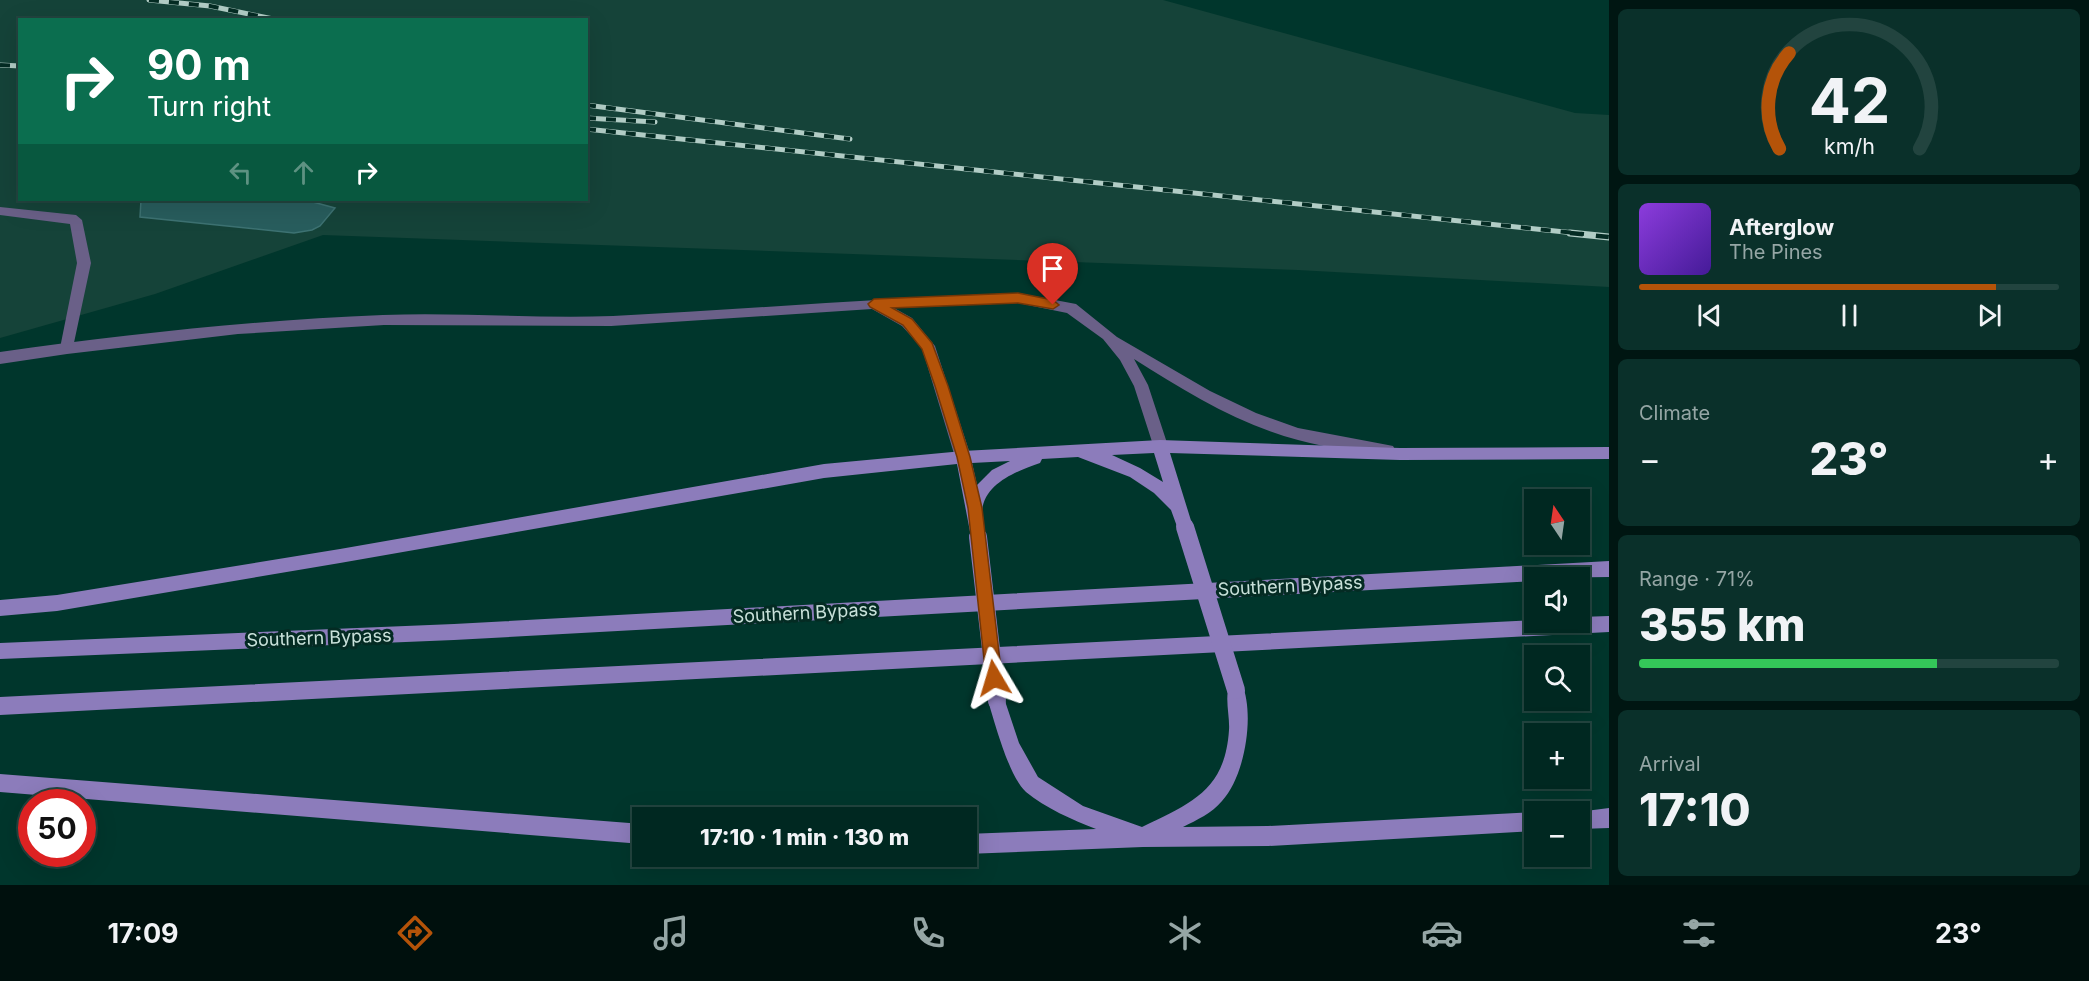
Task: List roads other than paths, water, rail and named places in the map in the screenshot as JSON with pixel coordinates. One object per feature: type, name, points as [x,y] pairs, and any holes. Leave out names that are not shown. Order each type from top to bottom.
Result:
[{"type":"main road","points":[[963,457],[975,508],[997,701],[1011,747],[1031,784],[1078,813],[1143,837],[1192,812],[1218,793],[1234,759],[1240,714],[1236,690],[1160,446]]},
{"type":"main road","points":[[0,608],[57,603],[293,564],[824,471],[963,457],[1160,446],[1400,454],[1609,453]]},
{"type":"main road","points":[[975,508],[985,487],[1004,470],[1058,450],[1096,456],[1120,465],[1150,482],[1178,506]]},
{"type":"main road","name":"Southern Bypass","points":[[0,651],[466,631],[1609,569]]},
{"type":"main road","points":[[0,706],[1609,624]]},
{"type":"main road","points":[[0,783],[632,833]]},
{"type":"main road","points":[[1590,819],[1609,818]]},
{"type":"main road","points":[[977,844],[1143,837],[1268,836],[1524,823]]},
{"type":"street","points":[[0,211],[76,220],[84,263],[67,348]]},
{"type":"street","points":[[0,358],[67,348],[238,329],[384,320],[611,321],[874,304],[1018,298],[1071,308],[1108,335],[1181,381],[1242,413],[1297,433],[1400,454]]},
{"type":"street","points":[[874,304],[907,322],[928,346],[963,457]]},
{"type":"street","points":[[1108,335],[1125,356],[1142,385],[1160,446]]},
{"type":"railway","points":[[149,0],[210,6],[268,18]]},
{"type":"railway","points":[[0,65],[18,66]]},
{"type":"railway","points":[[588,105],[850,139]]},
{"type":"railway","points":[[588,118],[655,122]]},
{"type":"railway","points":[[588,129],[1584,234]]},
{"type":"railway","points":[[1570,233],[1609,237]]}]
